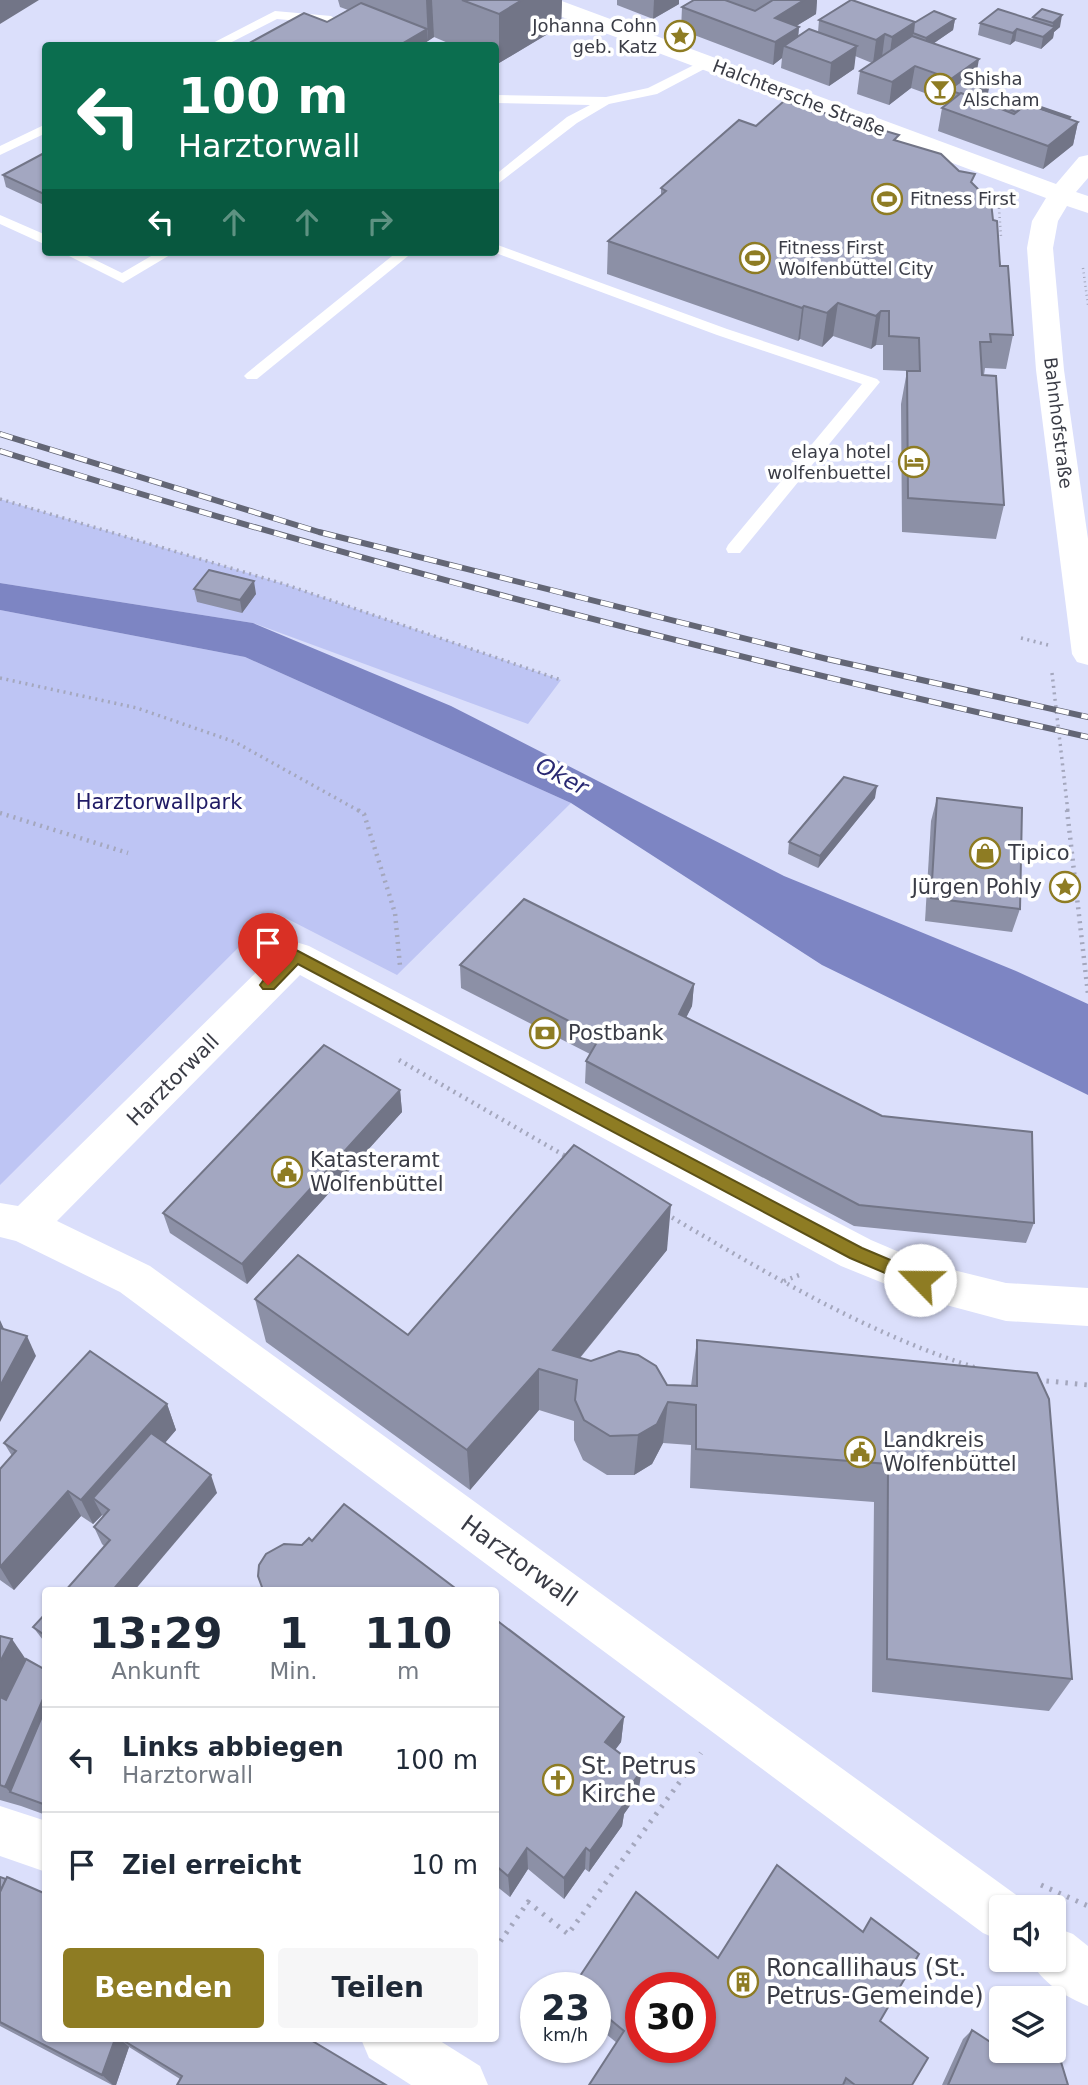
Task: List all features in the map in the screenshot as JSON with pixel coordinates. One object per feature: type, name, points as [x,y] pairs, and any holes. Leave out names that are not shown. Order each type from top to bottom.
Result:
[{"type":"street","name":"Halchtersche Straße","points":[[538,0],[1088,205]]},
{"type":"street","name":"Bahnhofstraße","points":[[1088,162],[1060,195],[1045,221],[1040,248],[1050,370],[1088,654]]},
{"type":"street","name":"Harztorwall","points":[[989,1906],[135,1279],[13,1222],[296,956],[856,1253],[920,1280],[1006,1302],[1088,1307]]},
{"type":"street","points":[[0,1831],[42,1846]]},
{"type":"street","points":[[1066,1962],[1088,1979]]},
{"type":"street","points":[[393,2042],[461,2085]]},
{"type":"lane","points":[[221,42],[275,15],[331,20]]},
{"type":"lane","points":[[499,99],[606,101],[652,91],[706,63]]},
{"type":"lane","points":[[499,179],[572,120],[606,101]]},
{"type":"lane","points":[[0,151],[42,130]]},
{"type":"lane","points":[[0,219],[42,239]]},
{"type":"lane","points":[[499,249],[722,332],[872,382],[734,549]]},
{"type":"lane","points":[[76,256],[123,279],[161,256]]},
{"type":"lane","points":[[252,376],[401,256]]},
{"type":"path","points":[[998,200],[1000,238]]},
{"type":"path","points":[[1083,263],[1088,305]]},
{"type":"path","points":[[0,499],[284,584],[561,681]]},
{"type":"path","points":[[1048,645],[1050,657]]},
{"type":"path","points":[[1052,669],[1088,994]]},
{"type":"path","points":[[0,678],[137,708],[235,742],[364,814],[395,913],[404,1015]]},
{"type":"path","points":[[0,813],[128,853]]},
{"type":"path","points":[[388,1054],[568,1158]]},
{"type":"path","points":[[664,1213],[874,1331],[946,1360],[983,1370]]},
{"type":"path","points":[[1035,1380],[1088,1385]]},
{"type":"path","points":[[499,1943],[528,1902],[568,1934],[728,1715]]},
{"type":"green space","points":[[0,499],[284,584],[561,680],[528,724],[253,623],[0,583]]},
{"type":"green space","name":"Harztorwallpark","points":[[0,610],[245,657],[571,803],[397,975],[274,912],[0,1185]]},
{"type":"water","name":"Oker","points":[[0,583],[253,623],[451,706],[784,876],[1016,971],[1088,1004],[1088,1095],[822,965],[571,803],[245,657],[0,610]]},
{"type":"building","points":[[462,0],[522,0],[499,14]]},
{"type":"building","points":[[694,0],[725,0],[755,11],[773,0],[804,0],[775,18],[799,27],[775,42],[682,7]]},
{"type":"building","points":[[851,0],[915,22],[892,37],[885,34],[876,40],[819,20]]},
{"type":"building","points":[[361,3],[427,29],[405,42],[251,42],[304,13],[327,22]]},
{"type":"building","points":[[998,9],[1055,27],[1043,37],[1017,29],[1013,33],[980,23]]},
{"type":"building","points":[[1042,9],[1062,15],[1053,23],[1033,17]]},
{"type":"building","points":[[934,11],[955,19],[926,38],[913,33],[914,23]]},
{"type":"building","points":[[809,29],[857,46],[831,63],[784,46]]},
{"type":"building","points":[[912,36],[979,59],[951,79],[915,66],[892,82],[860,71]]},
{"type":"building","points":[[971,74],[990,81],[969,97],[949,90]]},
{"type":"building","points":[[961,93],[1014,114],[1027,104],[1078,122],[1048,146],[942,108]]},
{"type":"building","points":[[1021,95],[1039,102],[1035,105],[1070,117],[1027,104],[1016,112],[1005,108]]},
{"type":"building","points":[[784,101],[899,135],[894,140],[941,154],[959,171],[975,174],[971,182],[991,202],[993,220],[997,221],[1000,266],[1008,266],[1013,335],[990,334],[991,342],[980,342],[982,375],[996,376],[1004,505],[908,498],[907,371],[920,371],[919,338],[889,336],[889,311],[881,311],[876,316],[838,303],[827,313],[804,306],[802,308],[608,241],[666,191],[661,188],[739,120],[756,126]]},
{"type":"building","points":[[42,154],[42,193],[3,175]]},
{"type":"building","points":[[209,570],[254,581],[240,600],[194,589]]},
{"type":"building","points":[[844,777],[877,786],[820,856],[789,842]]},
{"type":"building","points":[[937,798],[1022,808],[1020,909],[931,898]]},
{"type":"building","points":[[524,899],[694,984],[679,1014],[882,1116],[1032,1132],[1034,1223],[859,1205],[586,1061],[600,1037],[460,965]]},
{"type":"building","name":"Katasteramt Wolfenbüttel","points":[[324,1045],[400,1090],[242,1264],[163,1213]]},
{"type":"building","name":"Landkreis Wolfenbüttel","points":[[574,1145],[671,1205],[553,1350],[591,1361],[619,1351],[638,1355],[656,1366],[667,1385],[697,1386],[697,1340],[1037,1373],[1049,1399],[1072,1679],[887,1659],[888,1464],[696,1449],[696,1405],[668,1402],[657,1424],[638,1435],[610,1436],[584,1420],[575,1400],[577,1380],[539,1369],[467,1450],[255,1299],[298,1255],[408,1335]]},
{"type":"building","points":[[0,1328],[27,1336],[0,1386]]},
{"type":"building","points":[[90,1351],[167,1404],[81,1500],[68,1491],[0,1567],[0,1469],[16,1451],[4,1443]]},
{"type":"building","points":[[151,1433],[211,1475],[115,1587],[69,1587],[110,1540],[94,1527],[109,1510],[93,1498]]},
{"type":"building","points":[[344,1504],[454,1587],[262,1587],[258,1576],[259,1565],[266,1554],[284,1544],[302,1545],[309,1538],[312,1541]]},
{"type":"building","points":[[42,1617],[42,1633],[33,1627]]},
{"type":"building","name":"St. Petrus Kirche","points":[[499,1622],[624,1717],[605,1742],[642,1770],[620,1800],[625,1803],[590,1851],[586,1848],[564,1878],[527,1848],[508,1876],[499,1868]]},
{"type":"building","points":[[0,1636],[12,1639],[0,1662]]},
{"type":"building","points":[[26,1659],[42,1668],[42,1701],[5,1787],[0,1785],[0,1697],[6,1700]]},
{"type":"building","points":[[42,1716],[42,1804],[10,1792]]},
{"type":"building","name":"Roncallihaus (St. Petrus-Gemeinde)","points":[[777,1865],[863,1932],[871,1918],[919,1954],[880,2021],[928,2058],[912,2085],[855,2085],[846,2078],[843,2085],[589,2085],[603,2063],[611,2063],[611,2051],[624,2031],[611,2020],[611,1972],[583,1972],[636,1892],[718,1958]]},
{"type":"building","points":[[0,1877],[6,1879],[0,1892]]},
{"type":"building","points":[[7,1877],[42,1892],[42,2042],[114,2042],[102,2075],[0,2022],[0,1892]]},
{"type":"building","points":[[972,2030],[989,2041],[989,2063],[1061,2063],[1068,2085],[948,2085]]},
{"type":"building","points":[[126,2042],[314,2042],[386,2085],[177,2085],[182,2076]]},
{"type":"railway","points":[[0,434],[319,532],[827,659],[1088,717]]},
{"type":"railway","points":[[0,451],[270,532],[541,606],[814,674],[1088,737]]},
{"type":"place","name":"Johanna Cohn geb. Katz","points":[[680,36]]},
{"type":"place","name":"Shisha Alscham","points":[[940,89]]},
{"type":"place","name":"Fitness First","points":[[887,199]]},
{"type":"place","name":"Fitness First Wolfenbüttel City","points":[[755,258]]},
{"type":"place","name":"elaya hotel wolfenbuettel","points":[[914,462]]},
{"type":"place","name":"Tipico","points":[[985,853]]},
{"type":"place","name":"Jürgen Pohly","points":[[1065,887]]},
{"type":"place","name":"Postbank","points":[[545,1033]]},
{"type":"place","name":"Katasteramt Wolfenbüttel","points":[[287,1172]]},
{"type":"place","name":"Landkreis Wolfenbüttel","points":[[860,1452]]},
{"type":"place","name":"St. Petrus Kirche","points":[[558,1780]]},
{"type":"place","name":"Roncallihaus (St. Petrus-Gemeinde)","points":[[743,1982]]},
{"type":"route","points":[[268,985],[296,956],[856,1253],[920,1280]]}]
